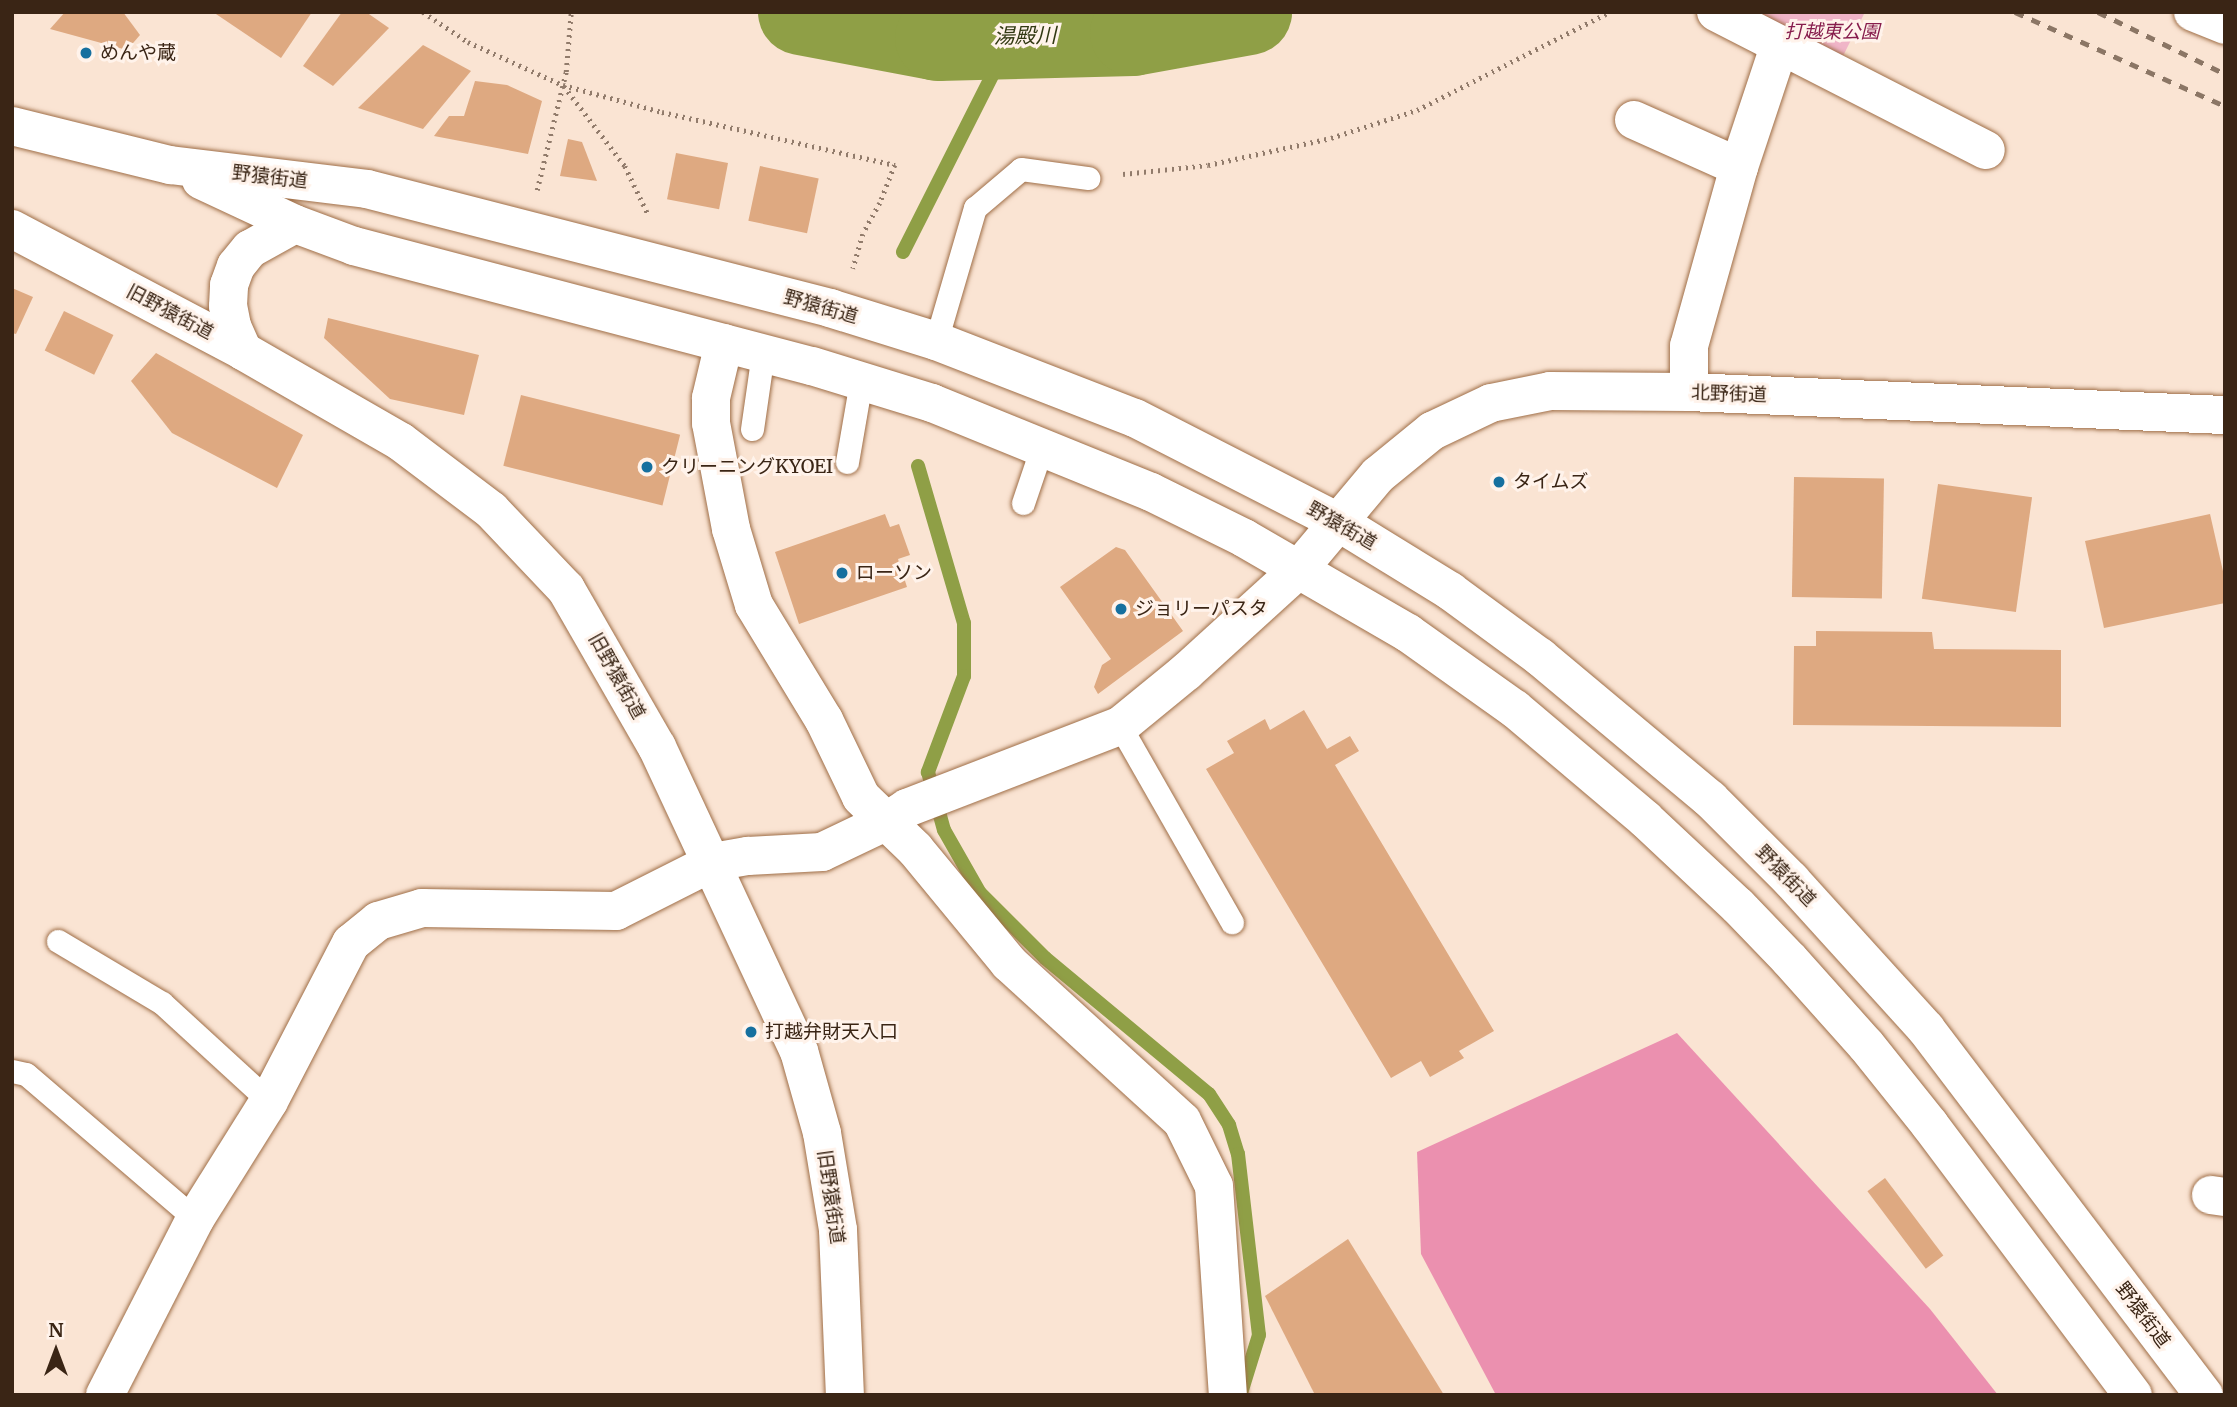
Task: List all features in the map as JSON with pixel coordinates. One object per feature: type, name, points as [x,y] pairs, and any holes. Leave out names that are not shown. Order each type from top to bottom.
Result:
[{"type":"main road","points":[[1716,12],[1986,150]]},
{"type":"main road","points":[[2193,12],[2225,25]]},
{"type":"main road","points":[[1689,392],[1689,346],[1739,167],[1780,47]]},
{"type":"main road","points":[[1634,120],[1739,167]]},
{"type":"main road","name":"野猿街道","points":[[12,126],[170,165],[367,189],[817,305],[936,341],[1135,418],[1338,522],[1450,591],[1540,657],[1700,790],[1791,880],[1926,1029],[2204,1395]]},
{"type":"main road","name":"野猿街道","points":[[170,165],[295,224],[354,246],[763,353],[932,403],[1151,492],[1299,569],[1408,633],[1515,709],[1645,819],[1738,906],[1866,1045],[1988,1201],[2133,1395]]},
{"type":"main road","points":[[243,351],[232,326],[228,306],[229,285],[236,266],[250,248],[295,224]]},
{"type":"main road","name":"旧野猿街道","points":[[12,229],[243,351],[401,442],[460,484],[536,555],[566,589],[594,633],[657,747],[785,1019],[813,1094],[838,1230],[845,1395]]},
{"type":"main road","points":[[724,343],[711,398],[711,423],[731,529],[754,605],[824,720],[861,797],[897,814],[915,849],[1009,962],[1182,1121],[1214,1186],[1224,1387]]},
{"type":"main road","name":"北野街道","points":[[105,1395],[195,1219],[269,1101],[351,943],[378,921],[422,908],[616,911],[713,862],[748,856],[822,852],[897,814],[1042,750],[1120,726],[1186,672],[1299,569],[1378,475],[1410,447],[1432,431],[1491,403],[1550,391],[1689,392],[2225,415]]},
{"type":"lane","points":[[936,341],[975,208],[1021,169],[1088,178]]},
{"type":"lane","points":[[752,429],[763,353]]},
{"type":"lane","points":[[847,462],[861,381]]},
{"type":"lane","points":[[1023,503],[1042,447]]},
{"type":"lane","points":[[1120,726],[1232,922]]},
{"type":"lane","points":[[58,940],[162,1003],[269,1101]]},
{"type":"lane","points":[[12,1071],[26,1074],[195,1219]]},
{"type":"path","points":[[423,12],[468,42],[563,85],[662,113],[895,165],[880,203],[863,234],[853,270]]},
{"type":"path","points":[[537,190],[566,72],[571,12]]},
{"type":"path","points":[[1088,178],[1208,165],[1331,138],[1418,110],[1609,12]]},
{"type":"path","points":[[563,85],[625,166],[651,219]]},
{"type":"green space","name":"打越東公園","points":[[1750,12],[1865,12],[1841,60]]},
{"type":"shaded area","points":[[1677,1033],[1930,1309],[1998,1395],[1496,1395],[1421,1254],[1417,1152]]},
{"type":"building","points":[[65,12],[123,12],[140,35],[127,50],[50,29]]},
{"type":"building","points":[[213,12],[312,12],[281,58]]},
{"type":"building","points":[[342,12],[366,12],[389,28],[333,86],[303,66]]},
{"type":"building","points":[[423,45],[471,71],[423,129],[358,108]]},
{"type":"building","points":[[475,81],[507,85],[542,101],[528,154],[434,136],[449,116],[464,116]]},
{"type":"building","points":[[568,139],[582,142],[597,181],[560,176]]},
{"type":"building","points":[[676,153],[728,163],[719,209],[667,199]]},
{"type":"building","points":[[760,166],[819,178],[807,233],[748,221]]},
{"type":"building","points":[[12,288],[33,297],[16,334],[12,333]]},
{"type":"building","points":[[64,311],[113,335],[94,375],[45,351]]},
{"type":"building","points":[[328,318],[479,355],[464,415],[390,399],[324,338]]},
{"type":"building","points":[[156,353],[303,435],[277,488],[172,433],[131,381]]},
{"type":"building","points":[[521,395],[680,435],[662,506],[503,466]]},
{"type":"building","points":[[1794,477],[1884,479],[1882,599],[1792,597]]},
{"type":"building","points":[[1938,484],[2032,497],[2016,612],[1922,599]]},
{"type":"building","name":"ローソン","points":[[885,514],[890,527],[899,524],[910,555],[898,559],[907,587],[799,624],[775,552]]},
{"type":"building","points":[[2210,514],[2225,580],[2225,603],[2104,628],[2085,541]]},
{"type":"building","name":"ジョリーパスタ","points":[[1116,547],[1125,550],[1183,631],[1098,694],[1094,687],[1102,665],[1111,659],[1060,587]]},
{"type":"building","points":[[1816,631],[1932,632],[1934,649],[2061,650],[2061,727],[1793,725],[1794,646],[1816,646]]},
{"type":"building","points":[[1304,710],[1327,749],[1350,736],[1359,751],[1335,765],[1494,1031],[1459,1051],[1464,1058],[1430,1077],[1421,1061],[1391,1078],[1206,769],[1234,753],[1227,741],[1265,719],[1270,730]]},
{"type":"building","points":[[1885,1178],[1943,1255],[1926,1269],[1867,1191]]},
{"type":"building","points":[[1348,1239],[1444,1395],[1315,1395],[1265,1296]]},
{"type":"waterway","name":"湯殿川","points":[[801,12],[938,38],[1133,33],[1249,12]]},
{"type":"waterway","points":[[903,252],[1012,36]]},
{"type":"waterway","points":[[918,466],[964,623],[964,676],[928,772],[944,830],[980,893],[1045,958],[1209,1094],[1229,1125],[1238,1154],[1259,1335],[1241,1393]]},
{"type":"railway","points":[[2015,12],[2225,106]]},
{"type":"railway","points":[[2098,12],[2225,74]]},
{"type":"place","name":"めんや蔵","points":[[86,53]]},
{"type":"place","name":"クリーニングKYOEI","points":[[647,467]]},
{"type":"place","name":"タイムズ","points":[[1499,482]]},
{"type":"place","name":"ローソン","points":[[842,573]]},
{"type":"place","name":"ジョリーパスタ","points":[[1121,609]]},
{"type":"place","name":"打越弁財天入口","points":[[751,1032]]}]
